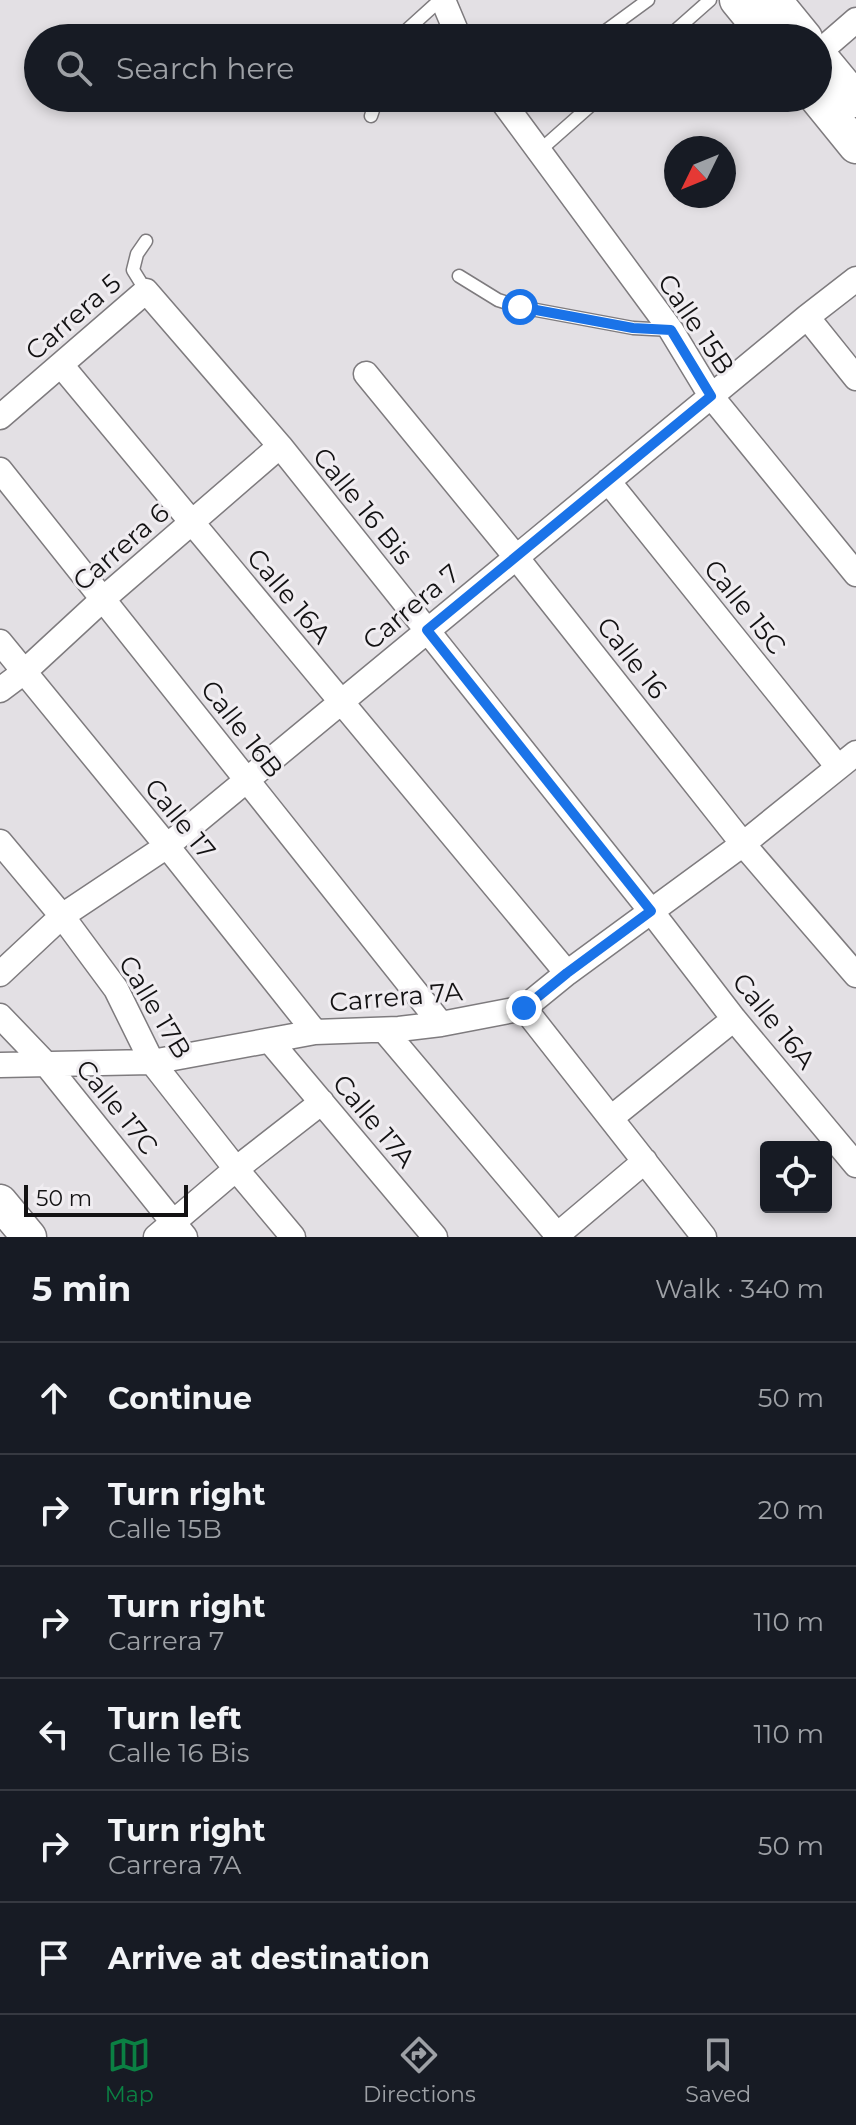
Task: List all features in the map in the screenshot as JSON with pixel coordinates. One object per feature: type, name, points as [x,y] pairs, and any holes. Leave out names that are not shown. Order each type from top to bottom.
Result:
[{"type":"street","points":[[442,0],[453,24]]},
{"type":"street","points":[[737,0],[757,24]]},
{"type":"street","points":[[774,0],[794,24]]},
{"type":"street","points":[[832,41],[856,20]]},
{"type":"street","points":[[832,71],[856,100]]},
{"type":"street","name":"Calle 15B","points":[[510,112],[671,330],[711,396],[856,574]]},
{"type":"street","points":[[828,112],[856,146]]},
{"type":"street","name":"Carrera 7","points":[[0,974],[62,916],[167,846],[856,279]]},
{"type":"street","name":"Carrera 5","points":[[0,417],[146,291]]},
{"type":"street","name":"Calle 16 Bis","points":[[146,291],[280,446],[651,911]]},
{"type":"street","points":[[807,317],[856,378]]},
{"type":"street","name":"Calle 16A","points":[[61,365],[567,973]]},
{"type":"street","name":"Calle 16","points":[[366,374],[516,557],[743,844],[852,960]]},
{"type":"street","name":"Carrera 6","points":[[0,690],[280,446]]},
{"type":"street","name":"Calle 16B","points":[[0,470],[441,1024]]},
{"type":"street","name":"Calle 15C","points":[[608,481],[847,760]]},
{"type":"street","name":"Calle 17","points":[[0,642],[315,1032]]},
{"type":"street","name":"Carrera 7A","points":[[0,1065],[152,1062],[315,1032],[441,1024],[524,1008],[743,844],[847,760]]},
{"type":"street","name":"Calle 17B","points":[[0,842],[62,916],[116,989],[152,1062],[293,1237]]},
{"type":"street","name":"Calle 16A","points":[[651,911],[734,1019],[856,1165]]},
{"type":"street","points":[[524,1008],[704,1237]]},
{"type":"street","name":"Calle 17C","points":[[0,1016],[46,1064],[171,1232]]},
{"type":"street","points":[[611,1118],[734,1019]]},
{"type":"street","points":[[384,1030],[557,1236],[645,1161]]},
{"type":"street","name":"Calle 17A","points":[[270,1041],[435,1237]]},
{"type":"street","points":[[171,1232],[236,1169],[322,1102]]},
{"type":"street","points":[[0,1202],[29,1237]]},
{"type":"lane","points":[[414,24],[442,0]]},
{"type":"lane","points":[[615,24],[648,0]]},
{"type":"lane","points":[[683,24],[710,0]]},
{"type":"lane","points":[[371,116],[372,112]]},
{"type":"lane","points":[[538,152],[583,112]]},
{"type":"lane","points":[[146,241],[137,254],[133,270],[146,291]]},
{"type":"lane","points":[[459,276],[498,300],[520,307],[633,328],[671,330]]},
{"type":"route","points":[[520,307],[633,328],[671,330],[711,396],[427,630],[651,911],[524,1008]]}]
